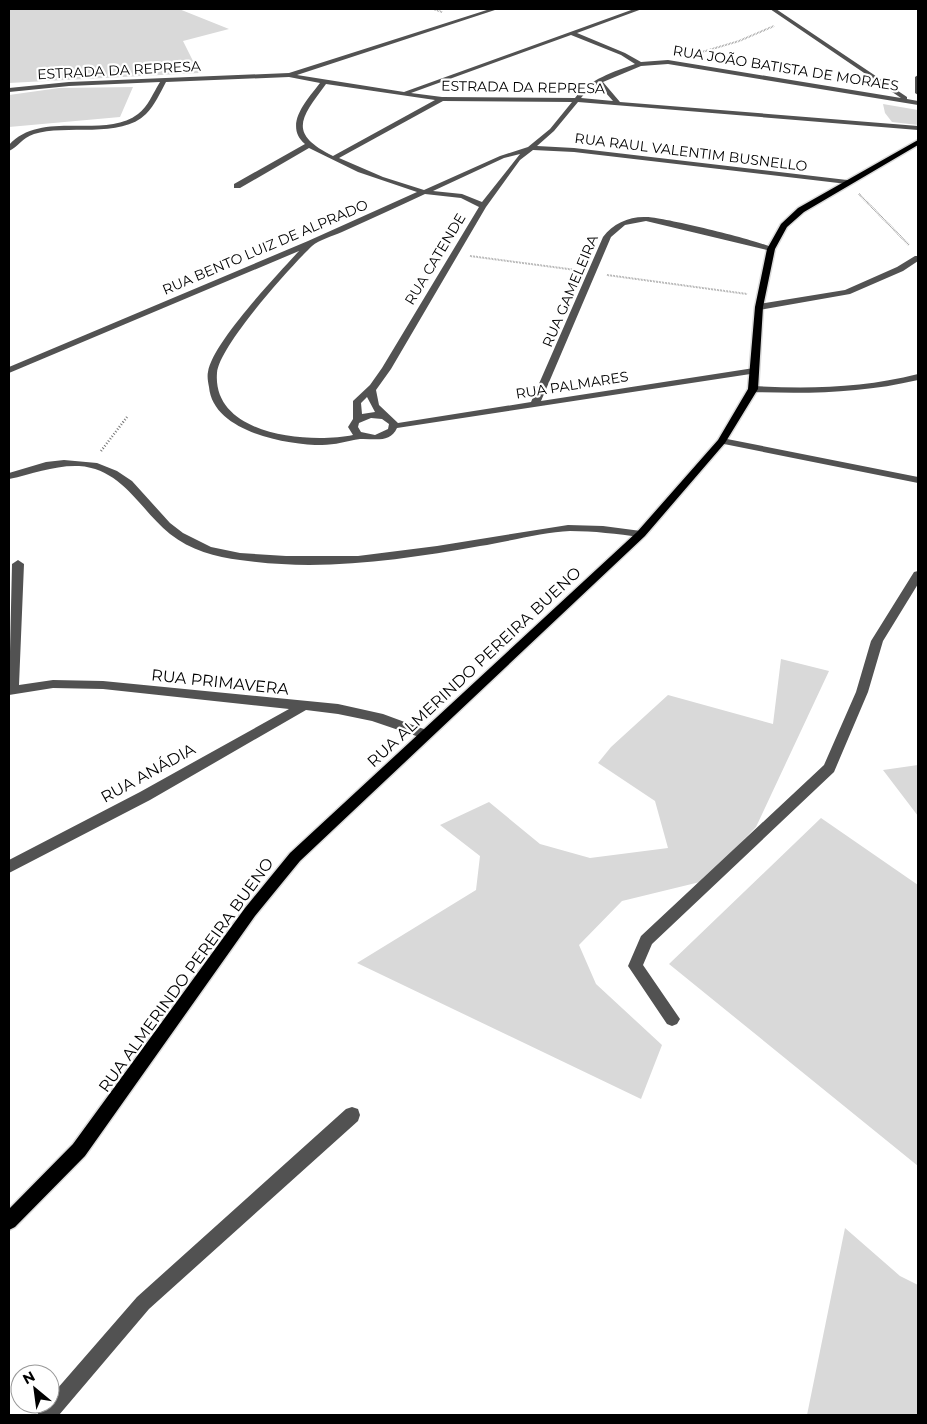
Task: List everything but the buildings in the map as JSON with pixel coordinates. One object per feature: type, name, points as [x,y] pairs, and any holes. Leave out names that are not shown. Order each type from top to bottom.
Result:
[{"type":"main road","name":"RUA ALMERINDO PEREIRA BUENO","points":[[9,1221],[79,1150],[272,882],[294,857],[641,534],[722,441],[753,389],[759,307],[771,249],[784,226],[792,217],[847,182],[918,142]]},
{"type":"street","points":[[289,76],[495,9]]},
{"type":"street","points":[[404,92],[639,9]]},
{"type":"street","points":[[773,9],[909,101]]},
{"type":"street","points":[[571,33],[623,54],[640,64]]},
{"type":"street","name":"RUA JOÃO BATISTA DE MORAES","points":[[531,148],[552,130],[584,91],[599,81],[640,64],[668,62],[918,103]]},
{"type":"street","name":"ESTRADA DA REPRESA","points":[[9,90],[69,84],[163,82],[261,75],[289,76],[442,99],[617,102],[918,128]]},
{"type":"street","points":[[918,77],[918,93]]},
{"type":"street","points":[[599,81],[617,102]]},
{"type":"street","points":[[9,149],[16,140],[39,131],[113,125],[138,118],[146,111],[163,82]]},
{"type":"street","points":[[324,82],[302,114],[299,125],[299,133],[309,145],[376,177],[424,192],[455,194],[468,197],[483,206]]},
{"type":"street","points":[[334,158],[442,99]]},
{"type":"street","points":[[237,186],[309,145]]},
{"type":"street","name":"RUA RAUL VALENTIM BUSNELLO","points":[[531,148],[574,150],[847,182]]},
{"type":"street","name":"RUA BENTO LUIZ DE ALPRADO","points":[[9,370],[311,243],[502,157],[531,148]]},
{"type":"street","name":"RUA CATENDE","points":[[358,419],[356,408],[358,400],[371,389],[386,369],[483,206],[518,159],[531,148]]},
{"type":"street","name":"RUA GAMELEIRA","points":[[535,404],[607,238],[617,226],[630,220],[657,221],[771,249]]},
{"type":"street","name":"RUA PALMARES","points":[[311,243],[237,328],[223,349],[212,371],[213,390],[221,406],[244,425],[264,433],[285,439],[319,442],[362,436],[383,436],[388,434],[394,426],[754,370]]},
{"type":"street","points":[[759,307],[847,292],[892,273],[918,258]]},
{"type":"street","points":[[753,389],[827,392],[854,390],[918,376]]},
{"type":"street","points":[[371,389],[370,399],[377,409],[391,420],[394,426]]},
{"type":"street","points":[[362,436],[357,434],[353,427],[358,419],[374,415],[387,417]]},
{"type":"street","points":[[722,441],[918,480]]},
{"type":"street","points":[[9,476],[64,462],[92,464],[120,476],[135,489],[163,524],[180,536],[196,544],[235,556],[295,560],[356,560],[568,528],[603,529],[641,534]]},
{"type":"street","points":[[11,691],[18,564]]},
{"type":"street","points":[[672,1019],[635,966],[646,940],[829,768],[862,692],[877,641],[918,575]]},
{"type":"street","name":"RUA PRIMAVERA","points":[[11,691],[54,684],[103,686],[365,713],[400,723],[425,734]]},
{"type":"street","name":"RUA ANÁDIA","points":[[9,867],[145,796],[302,707]]},
{"type":"street","points":[[47,1415],[143,1304],[352,1115]]},
{"type":"path","points":[[668,62],[739,41],[790,19]]},
{"type":"path","points":[[847,182],[912,248]]},
{"type":"path","points":[[92,464],[127,416]]},
{"type":"shaded area","points":[[9,9],[179,9],[229,29],[183,41],[199,73],[9,83]]},
{"type":"shaded area","points":[[133,87],[120,117],[9,127],[9,95],[59,88]]},
{"type":"shaded area","points":[[883,104],[918,110],[918,125],[892,122],[885,113]]},
{"type":"shaded area","points":[[781,659],[829,671],[756,827],[704,881],[622,901],[579,945],[596,984],[662,1045],[641,1099],[357,963],[476,890],[480,856],[440,825],[489,802],[540,844],[590,858],[668,848],[655,801],[598,763],[611,747],[668,695],[773,724]]},
{"type":"shaded area","points":[[918,765],[918,816],[883,770]]},
{"type":"shaded area","points":[[821,818],[918,885],[918,1166],[669,964]]},
{"type":"shaded area","points":[[845,1228],[900,1276],[918,1285],[918,1415],[807,1415]]}]
